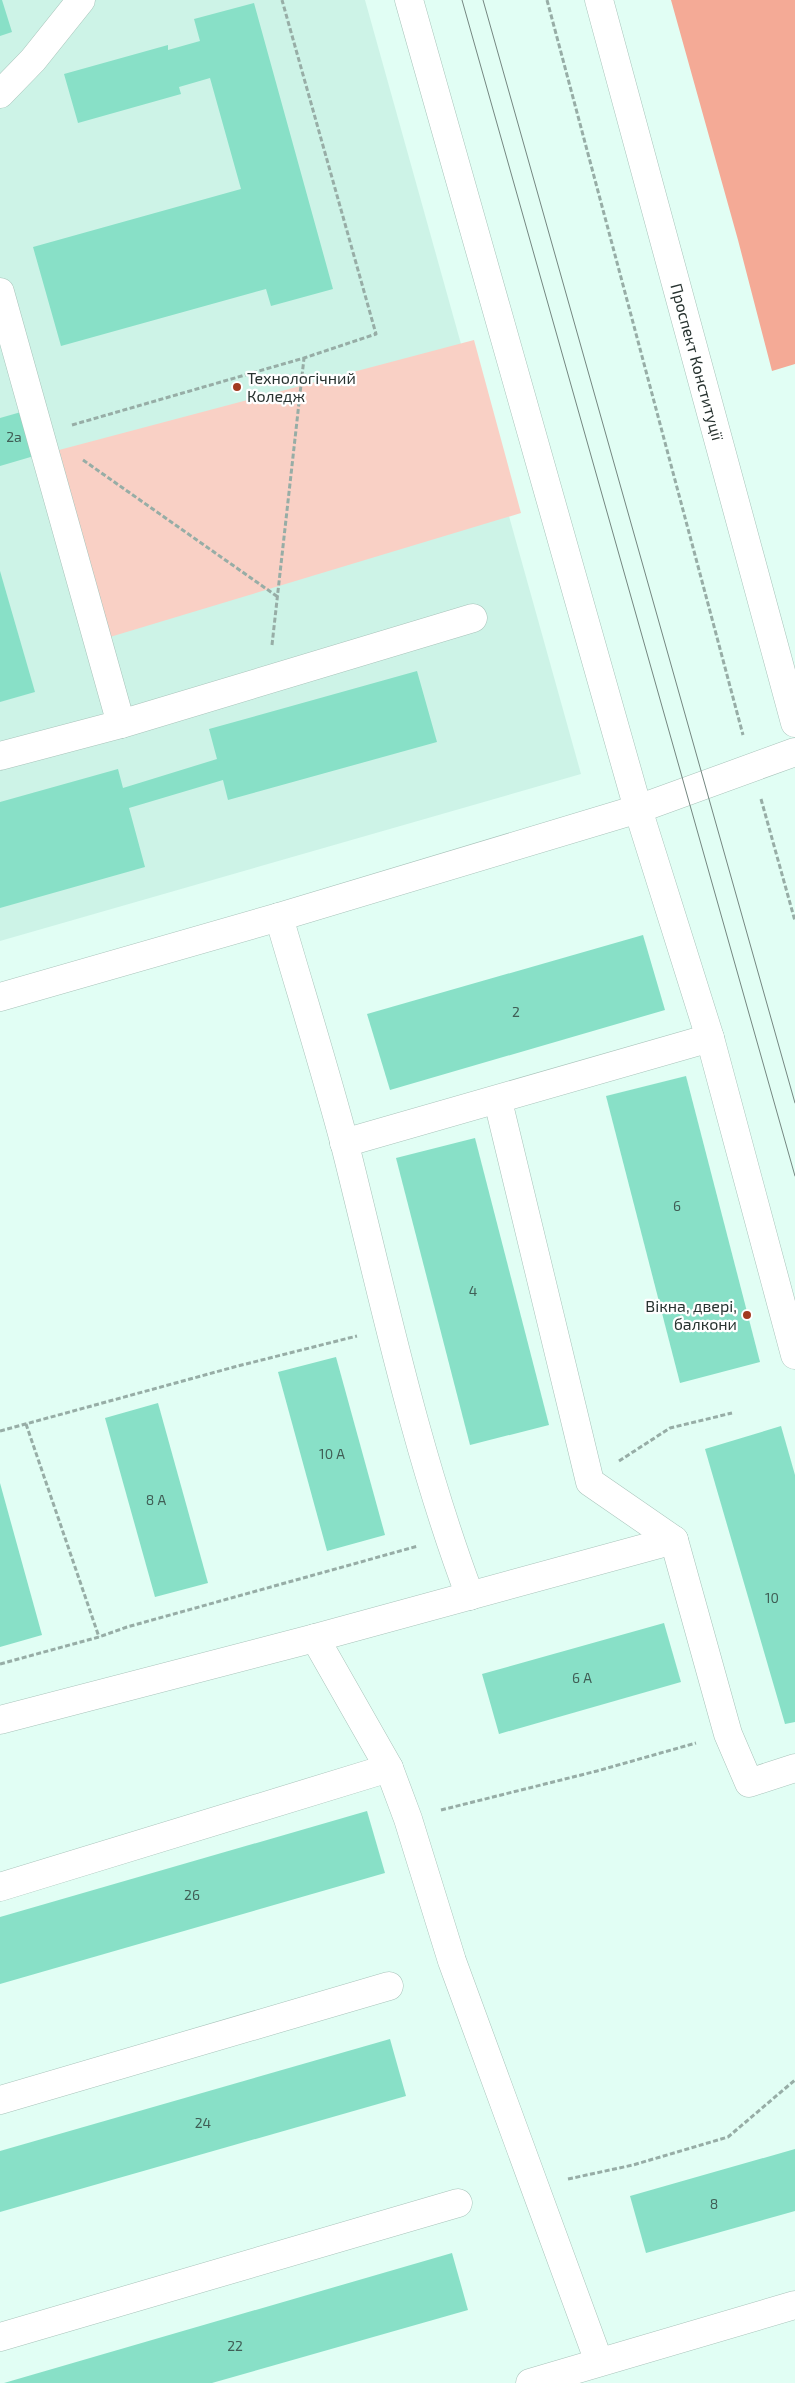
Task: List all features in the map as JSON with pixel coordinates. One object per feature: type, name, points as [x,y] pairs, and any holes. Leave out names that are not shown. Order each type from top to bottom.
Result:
[{"type":"street","points":[[0,94],[33,60],[81,0]]},
{"type":"street","points":[[409,0],[638,809],[710,1038],[795,1355]]},
{"type":"street","name":"Проспект Конституції","points":[[599,0],[795,723]]},
{"type":"street","points":[[0,292],[121,724]]},
{"type":"street","points":[[0,756],[121,724],[473,618]]},
{"type":"street","points":[[0,997],[279,917],[638,809],[795,752]]},
{"type":"street","points":[[279,917],[344,1144],[390,1328],[448,1538],[470,1596]]},
{"type":"street","points":[[344,1144],[498,1101],[710,1038]]},
{"type":"street","points":[[498,1101],[590,1482],[674,1540],[728,1734],[749,1783],[795,1768]]},
{"type":"street","points":[[0,1720],[315,1638],[674,1540]]},
{"type":"street","points":[[315,1638],[389,1768],[408,1819],[452,1961],[599,2362]]},
{"type":"street","points":[[0,1887],[389,1768]]},
{"type":"street","points":[[0,2100],[389,1986]]},
{"type":"street","points":[[0,2337],[458,2203]]},
{"type":"street","points":[[530,2383],[795,2305]]},
{"type":"path","points":[[40,434],[304,358],[376,334],[282,0]]},
{"type":"path","points":[[547,0],[795,921]]},
{"type":"path","points":[[268,680],[304,358]]},
{"type":"path","points":[[81,459],[278,597]]},
{"type":"path","points":[[0,1431],[280,1355],[390,1328]]},
{"type":"path","points":[[590,1482],[634,1449],[670,1428],[732,1414]]},
{"type":"path","points":[[26,1424],[99,1637]]},
{"type":"path","points":[[0,1664],[99,1637],[127,1627],[318,1572],[448,1538]]},
{"type":"path","points":[[408,1819],[475,1800],[597,1771],[728,1734]]},
{"type":"path","points":[[537,2190],[576,2175],[633,2165],[728,2137],[795,2080]]},
{"type":"shaded area","name":"Технологічний Коледж","points":[[0,0],[365,0],[581,774],[0,941]]},
{"type":"shaded area","points":[[671,0],[795,0],[795,364],[772,371],[738,240]]},
{"type":"shaded area","points":[[474,340],[521,513],[110,637],[59,450]]},
{"type":"building","points":[[0,0],[2,0],[12,32],[0,36]]},
{"type":"building","points":[[254,3],[333,289],[271,306],[266,289],[61,346],[33,247],[241,189],[210,78],[179,87],[181,94],[78,123],[64,74],[168,45],[168,50],[200,41],[194,19]]},
{"type":"building","points":[[21,412],[34,456],[0,466],[0,418]]},
{"type":"building","points":[[0,571],[35,692],[0,702]]},
{"type":"building","points":[[417,671],[437,742],[228,800],[223,780],[129,808],[145,867],[0,908],[0,802],[118,769],[123,788],[217,759],[209,729]]},
{"type":"building","points":[[643,935],[665,1010],[390,1090],[367,1014]]},
{"type":"building","points":[[686,1076],[760,1362],[680,1383],[606,1096]]},
{"type":"building","points":[[475,1138],[549,1425],[470,1445],[396,1158]]},
{"type":"building","points":[[336,1357],[385,1535],[327,1551],[278,1372]]},
{"type":"building","points":[[158,1403],[208,1583],[155,1597],[105,1418]]},
{"type":"building","points":[[781,1426],[795,1475],[795,1722],[785,1724],[705,1449]]},
{"type":"building","points":[[0,1483],[42,1635],[0,1647]]},
{"type":"building","points":[[664,1623],[681,1682],[499,1734],[482,1674]]},
{"type":"building","points":[[367,1811],[385,1873],[0,1984],[0,1917]]},
{"type":"building","points":[[390,2039],[406,2096],[0,2212],[0,2151]]},
{"type":"building","points":[[795,2149],[795,2211],[646,2253],[630,2196]]},
{"type":"building","points":[[452,2253],[468,2310],[212,2383],[4,2383]]},
{"type":"tram line","points":[[462,0],[795,1176]]},
{"type":"tram line","points":[[483,0],[795,1103]]},
{"type":"place","name":"Технологічний Коледж","points":[[237,387]]},
{"type":"place","name":"Вікна, двері, балкони","points":[[747,1315]]}]
